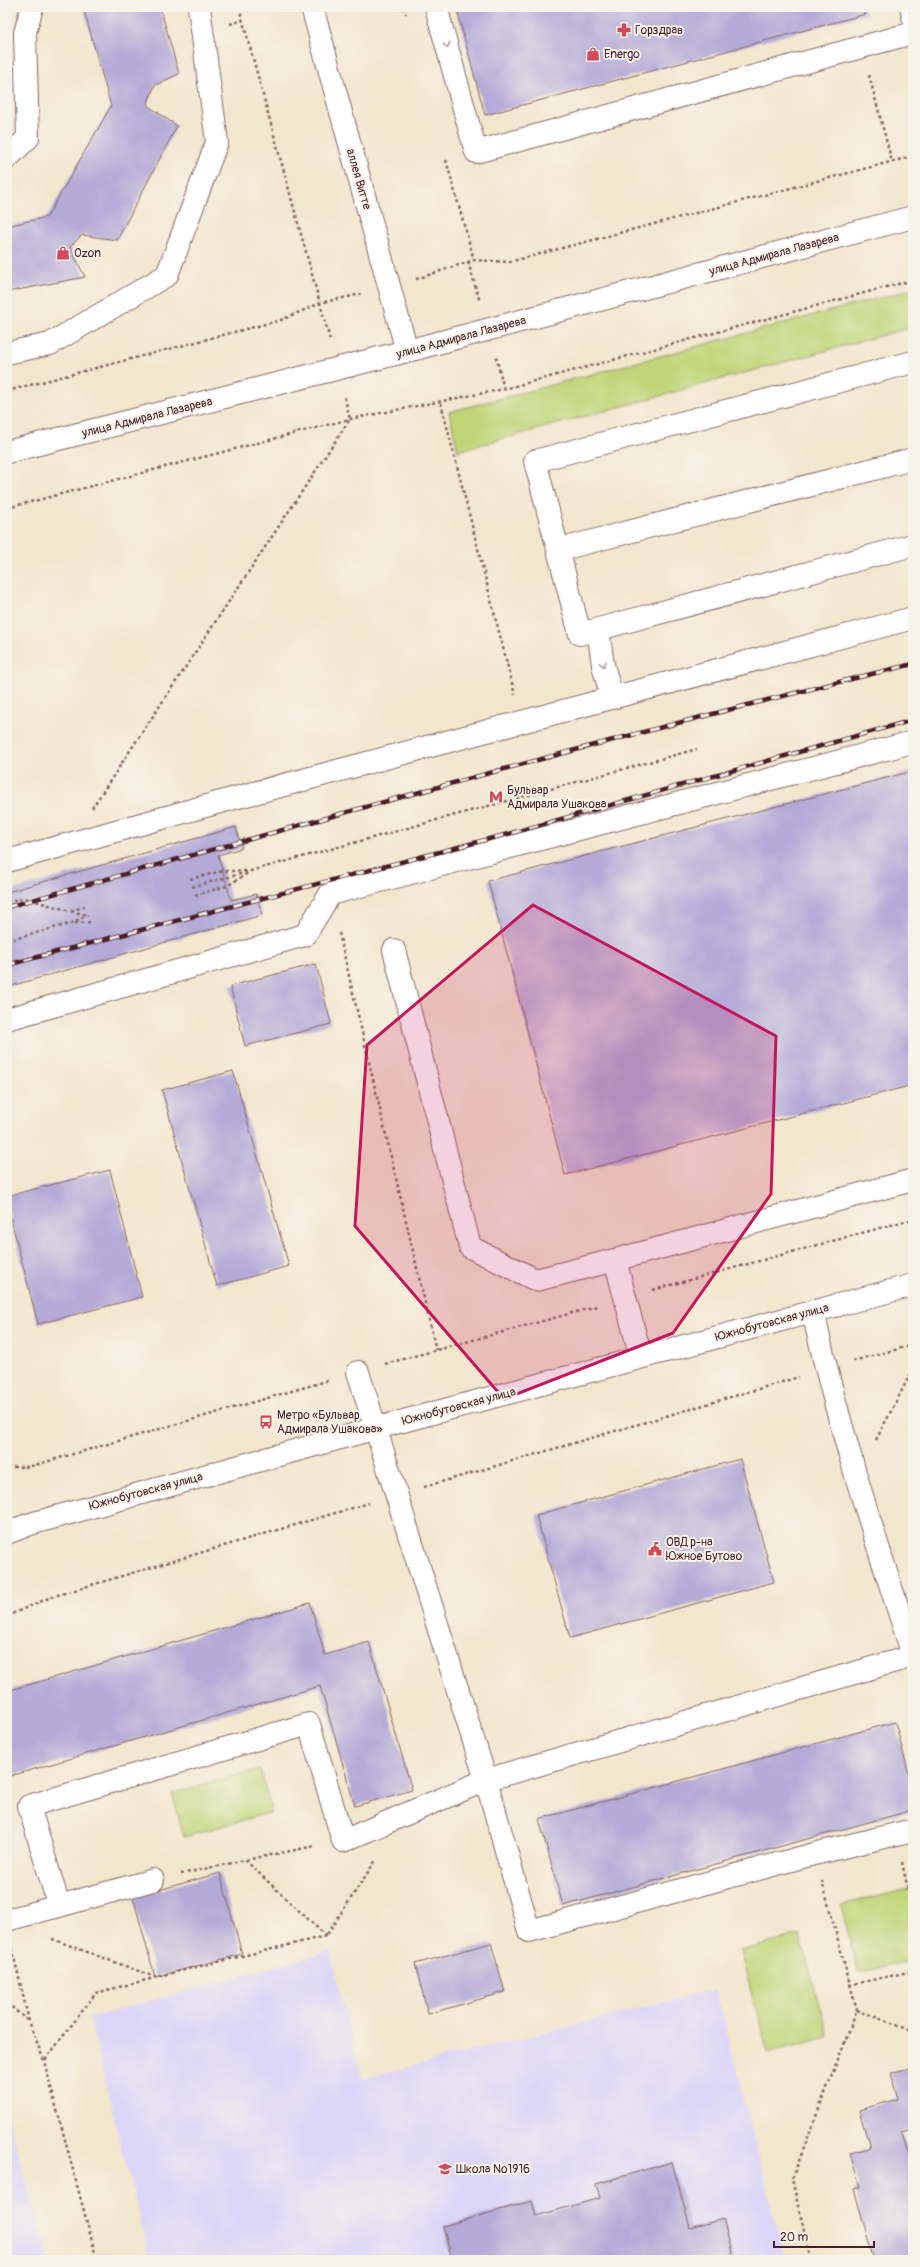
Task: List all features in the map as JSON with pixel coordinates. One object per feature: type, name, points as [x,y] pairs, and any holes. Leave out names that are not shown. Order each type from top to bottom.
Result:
[{"type":"street","points":[[7,158],[28,138],[25,33],[32,7]]},
{"type":"street","points":[[7,353],[50,344],[167,275],[217,142],[199,7]]},
{"type":"street","name":"аллея Витте","points":[[312,7],[407,351]]},
{"type":"street","points":[[436,7],[476,152],[860,46],[913,33]]},
{"type":"street","points":[[911,7],[913,16]]},
{"type":"street","name":"улица Адмирала Лазарева","points":[[7,452],[488,330],[913,217]]},
{"type":"street","points":[[913,362],[535,461],[580,634],[913,545]]},
{"type":"street","points":[[558,550],[913,459]]},
{"type":"street","points":[[7,861],[913,618]]},
{"type":"street","points":[[598,630],[603,664],[612,698]]},
{"type":"street","points":[[7,1019],[305,935],[330,894],[913,742]]},
{"type":"street","points":[[394,950],[470,1247],[536,1280],[913,1180]]},
{"type":"street","points":[[615,1260],[641,1357]]},
{"type":"street","name":"Южнобутовская улица","points":[[7,1533],[30,1524],[377,1428],[913,1285]]},
{"type":"street","points":[[59,1906],[30,1806],[309,1724],[343,1840],[486,1780],[913,1656],[856,1480],[825,1369],[813,1311]]},
{"type":"street","points":[[358,1372],[377,1428],[486,1780],[529,1931],[814,1854],[913,1830]]},
{"type":"street","points":[[7,1920],[153,1880]]},
{"type":"path","points":[[67,845],[350,419],[338,368],[239,7]]},
{"type":"path","points":[[860,46],[892,162]]},
{"type":"path","points":[[7,391],[281,320],[320,303],[389,287],[474,260],[509,262],[913,156]]},
{"type":"path","points":[[468,262],[488,330]]},
{"type":"path","points":[[7,508],[350,419],[504,389],[913,280]]},
{"type":"path","points":[[441,402],[522,722]]},
{"type":"path","points":[[192,888],[697,749]]},
{"type":"path","points":[[190,879],[223,871],[252,871]]},
{"type":"path","points":[[195,895],[227,886],[252,871]]},
{"type":"path","points":[[330,894],[436,1350]]},
{"type":"path","points":[[7,901],[25,898],[88,915],[72,923],[7,942]]},
{"type":"path","points":[[70,911],[86,906]]},
{"type":"path","points":[[72,923],[91,922]]},
{"type":"path","points":[[7,1467],[28,1467],[436,1350],[913,1219]]},
{"type":"path","points":[[7,1616],[51,1597],[825,1369],[913,1345]]},
{"type":"path","points":[[856,1480],[913,1369]]},
{"type":"path","points":[[153,1880],[343,1840]]},
{"type":"path","points":[[44,2061],[96,1993],[155,1977],[326,1936],[380,1853]]},
{"type":"path","points":[[811,2260],[792,2179],[857,2010],[814,1854]]},
{"type":"path","points":[[245,1860],[326,1936]]},
{"type":"path","points":[[51,1938],[155,1977]]},
{"type":"path","points":[[11,1945],[29,2021],[44,2061],[97,2260]]},
{"type":"path","points":[[849,1985],[913,1971]]},
{"type":"path","points":[[7,2003],[29,2021]]},
{"type":"path","points":[[857,2010],[913,2031]]},
{"type":"highlighted area","points":[[533,905],[776,1036],[771,1194],[673,1333],[504,1399],[355,1226],[367,1045]]},
{"type":"shaded area","name":"Школа №1916","points":[[330,1951],[362,2079],[716,1989],[785,2260],[150,2260],[89,2018]]},
{"type":"shaded area","points":[[7,2114],[49,2260],[7,2260]]},
{"type":"green space","points":[[913,289],[913,327],[458,451],[449,412]]},
{"type":"green space","points":[[260,1769],[272,1812],[184,1837],[172,1793]]},
{"type":"green space","points":[[913,1888],[913,1960],[858,1973],[841,1905]]},
{"type":"green space","points":[[800,1935],[828,2037],[768,2053],[740,1951]]},
{"type":"building","points":[[83,7],[160,7],[179,74],[155,85],[147,105],[177,126],[117,240],[82,235],[70,247],[85,277],[7,292],[7,226],[47,217],[111,106]]},
{"type":"building","points":[[456,7],[864,7],[866,14],[485,115]]},
{"type":"building","points":[[913,771],[913,1085],[565,1175],[488,881]]},
{"type":"building","points":[[236,827],[242,848],[218,855],[231,900],[256,894],[262,915],[7,987],[7,892]]},
{"type":"building","points":[[316,964],[331,1024],[245,1046],[230,986]]},
{"type":"building","points":[[233,1071],[289,1266],[217,1286],[162,1090]]},
{"type":"building","points":[[110,1170],[142,1297],[38,1324],[7,1204],[7,1196]]},
{"type":"building","name":"ОВД р-на Южное Бутово","points":[[740,1459],[774,1582],[570,1638],[536,1515]]},
{"type":"building","points":[[310,1603],[325,1655],[369,1642],[412,1790],[355,1806],[320,1686],[7,1777],[7,1691]]},
{"type":"building","points":[[895,1722],[913,1789],[913,1810],[563,1906],[539,1819]]},
{"type":"building","points":[[220,1873],[242,1954],[155,1977],[133,1897]]},
{"type":"building","points":[[491,1943],[505,1992],[428,2014],[415,1964]]},
{"type":"building","points":[[913,2067],[913,2129],[902,2132],[913,2171],[913,2260],[874,2260],[854,2189],[860,2187],[850,2153],[870,2148],[859,2110],[898,2099],[891,2073]]},
{"type":"building","points":[[672,2162],[690,2228],[723,2219],[734,2260],[452,2260],[443,2226],[532,2201],[536,2216],[600,2198],[596,2184]]},
{"type":"railway","points":[[7,907],[346,812],[572,751],[913,664]]},
{"type":"railway","points":[[7,965],[508,834],[913,720]]},
{"type":"place","name":"Горздрав","points":[[624,30]]},
{"type":"place","name":"Energo","points":[[593,54]]},
{"type":"place","name":"Ozon","points":[[63,253]]},
{"type":"place","name":"Бульвар Адмирала Ушакова","points":[[496,797]]},
{"type":"place","name":"Метро «Бульвар Адмирала Ушакова»","points":[[266,1422]]},
{"type":"place","name":"ОВД р-на Южное Бутово","points":[[655,1549]]},
{"type":"place","name":"Школа №1916","points":[[445,2169]]}]
